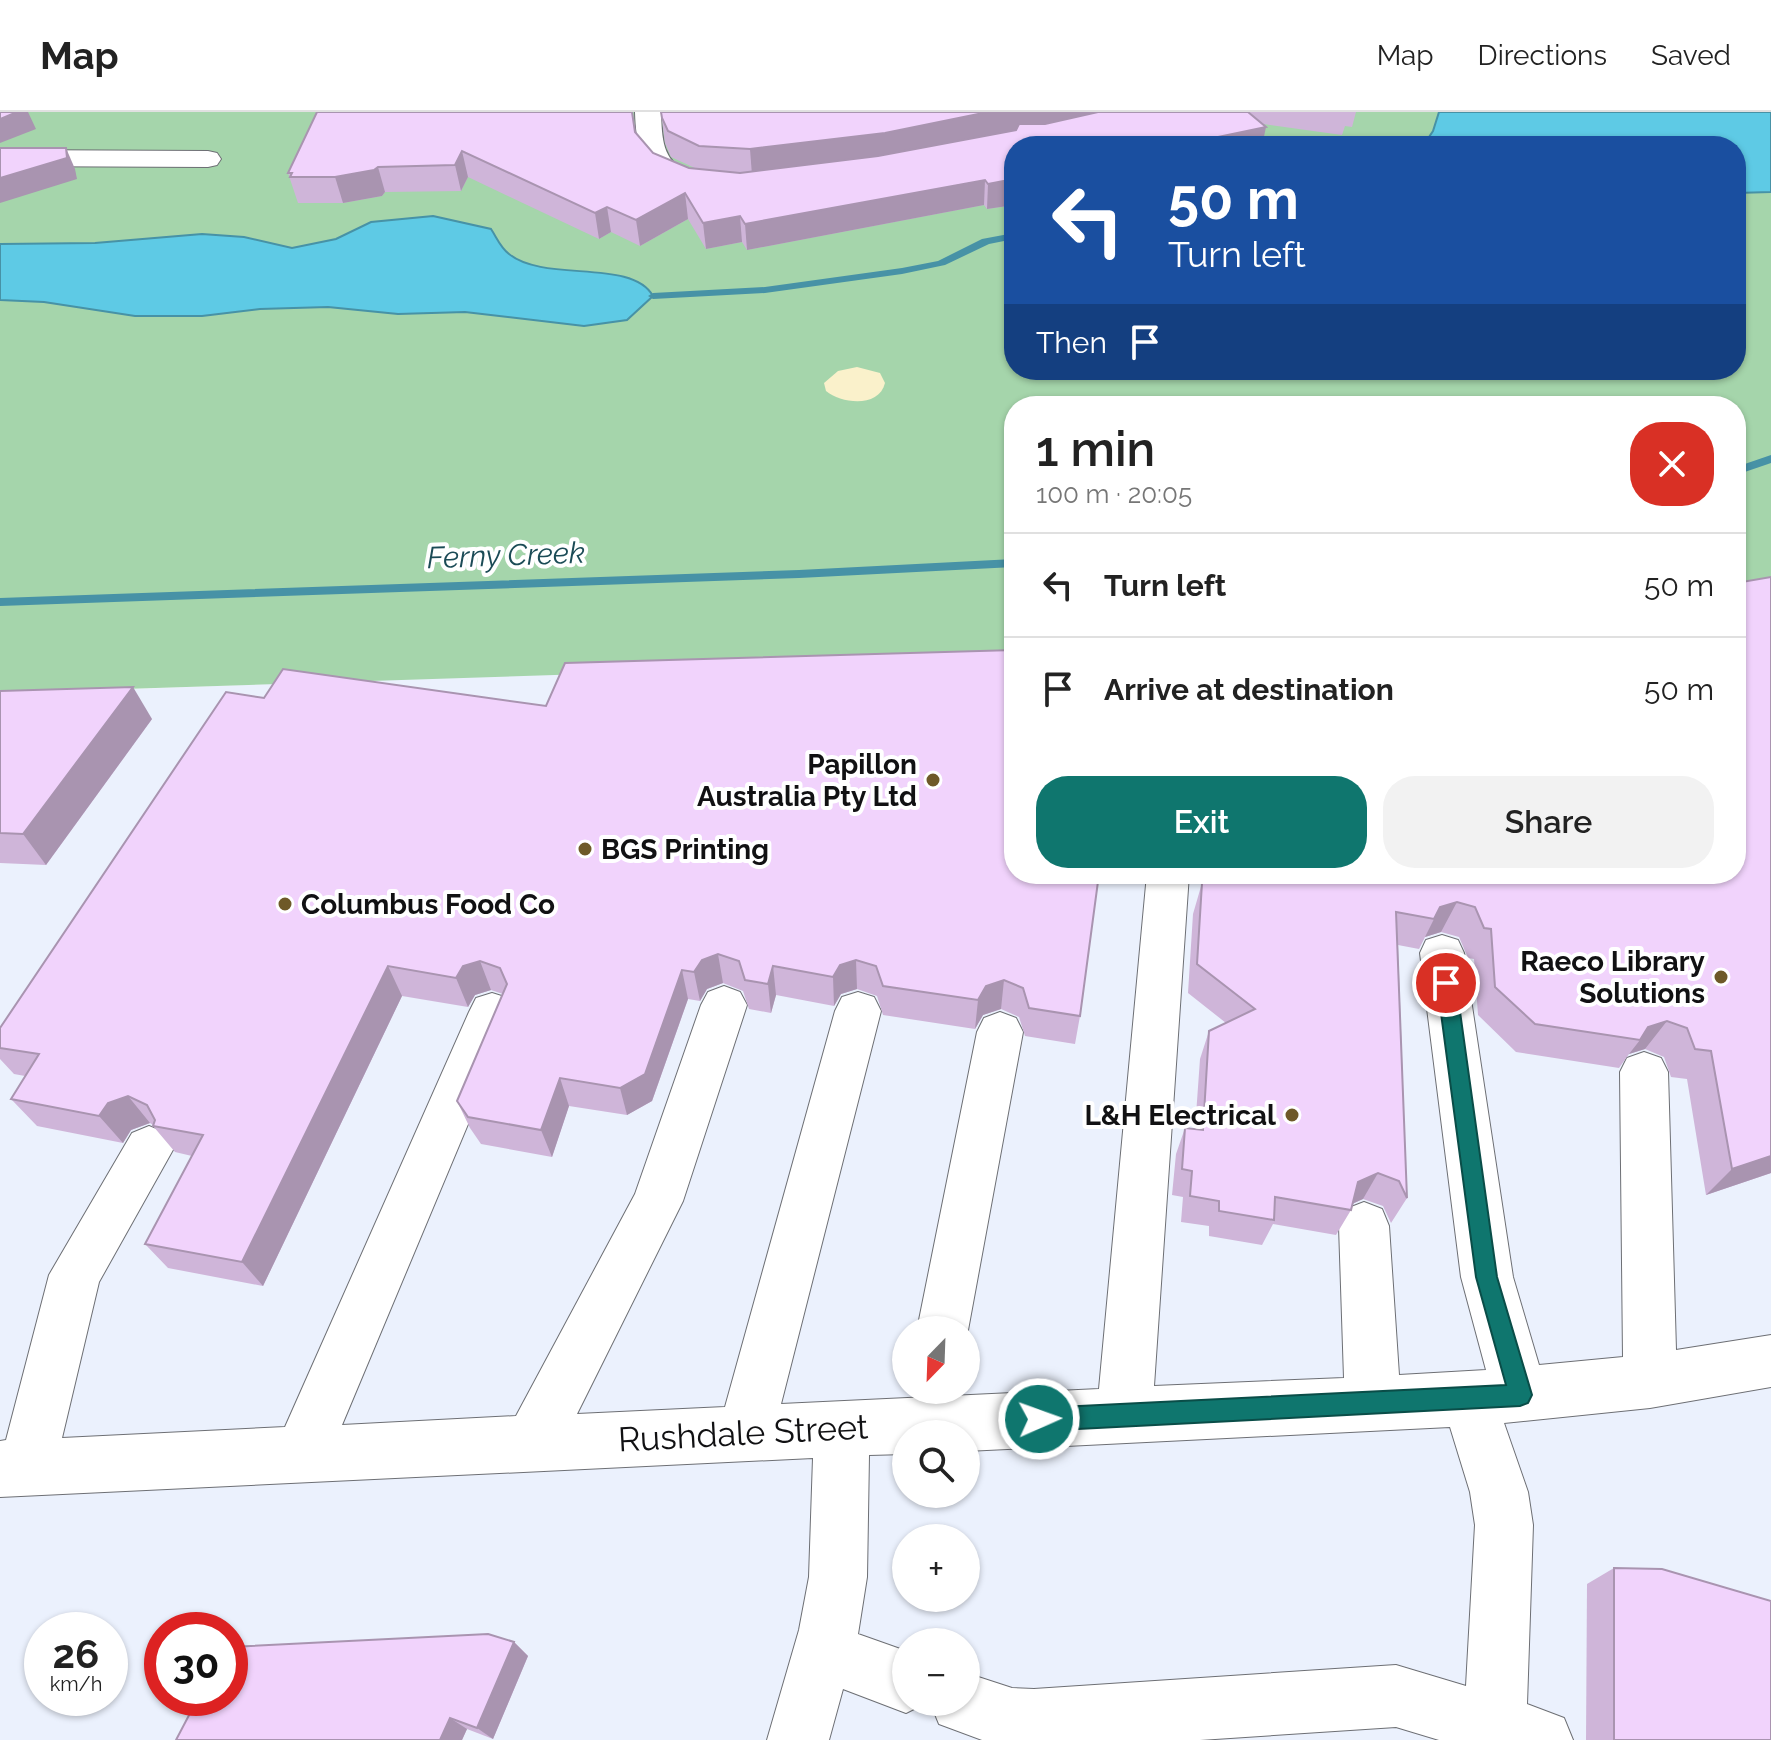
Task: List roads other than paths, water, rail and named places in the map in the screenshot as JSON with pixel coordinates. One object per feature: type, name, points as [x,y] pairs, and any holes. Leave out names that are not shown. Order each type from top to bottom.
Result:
[{"type":"street","points":[[648,112],[649,149],[660,166],[690,181],[719,187]]},
{"type":"street","points":[[0,158],[208,159]]},
{"type":"street","points":[[1124,1416],[1167,884]]},
{"type":"street","points":[[980,1708],[1012,1719],[1068,1729],[1396,1696],[1510,1735],[1504,1525],[1499,1492],[1487,1277],[1442,953]]},
{"type":"street","points":[[532,1443],[658,1201],[724,1005]]},
{"type":"street","points":[[746,1432],[858,1011]]},
{"type":"street","points":[[302,1454],[492,1012]]},
{"type":"street","points":[[947,1316],[1000,1032]]},
{"type":"street","points":[[1644,1072],[1650,1381]]},
{"type":"street","points":[[13,1468],[75,1275],[149,1148]]},
{"type":"street","points":[[1364,1226],[1373,1404]]},
{"type":"street","name":"Rushdale Street","points":[[13,1468],[842,1429],[929,1407],[1124,1416],[1495,1397],[1650,1381],[1771,1361]]},
{"type":"street","points":[[798,1740],[823,1651],[838,1577],[842,1429]]},
{"type":"street","points":[[823,1651],[892,1677]]},
{"type":"water","points":[[1439,112],[1771,112],[1771,192],[1746,193],[1746,136],[1430,136]]},
{"type":"water","points":[[433,216],[491,229],[509,254],[525,263],[627,277],[642,284],[653,296],[627,320],[584,326],[465,312],[398,314],[328,307],[260,309],[202,316],[135,316],[44,302],[0,300],[0,244],[95,243],[202,234],[244,237],[292,248],[336,239],[371,222]]},
{"type":"waterway","points":[[653,296],[765,290],[902,271],[941,263],[986,241],[1004,238]]},
{"type":"waterway","name":"Ferny Creek","points":[[1746,468],[1771,459]]},
{"type":"waterway","name":"Ferny Creek","points":[[0,602],[799,574],[1004,564]]},
{"type":"place","name":"Papillon Australia Pty Ltd","points":[[933,780]]},
{"type":"place","name":"BGS Printing","points":[[585,849]]},
{"type":"place","name":"Columbus Food Co","points":[[285,904]]},
{"type":"place","name":"Raeco Library Solutions","points":[[1721,977]]},
{"type":"place","name":"L&H Electrical","points":[[1292,1115]]}]
